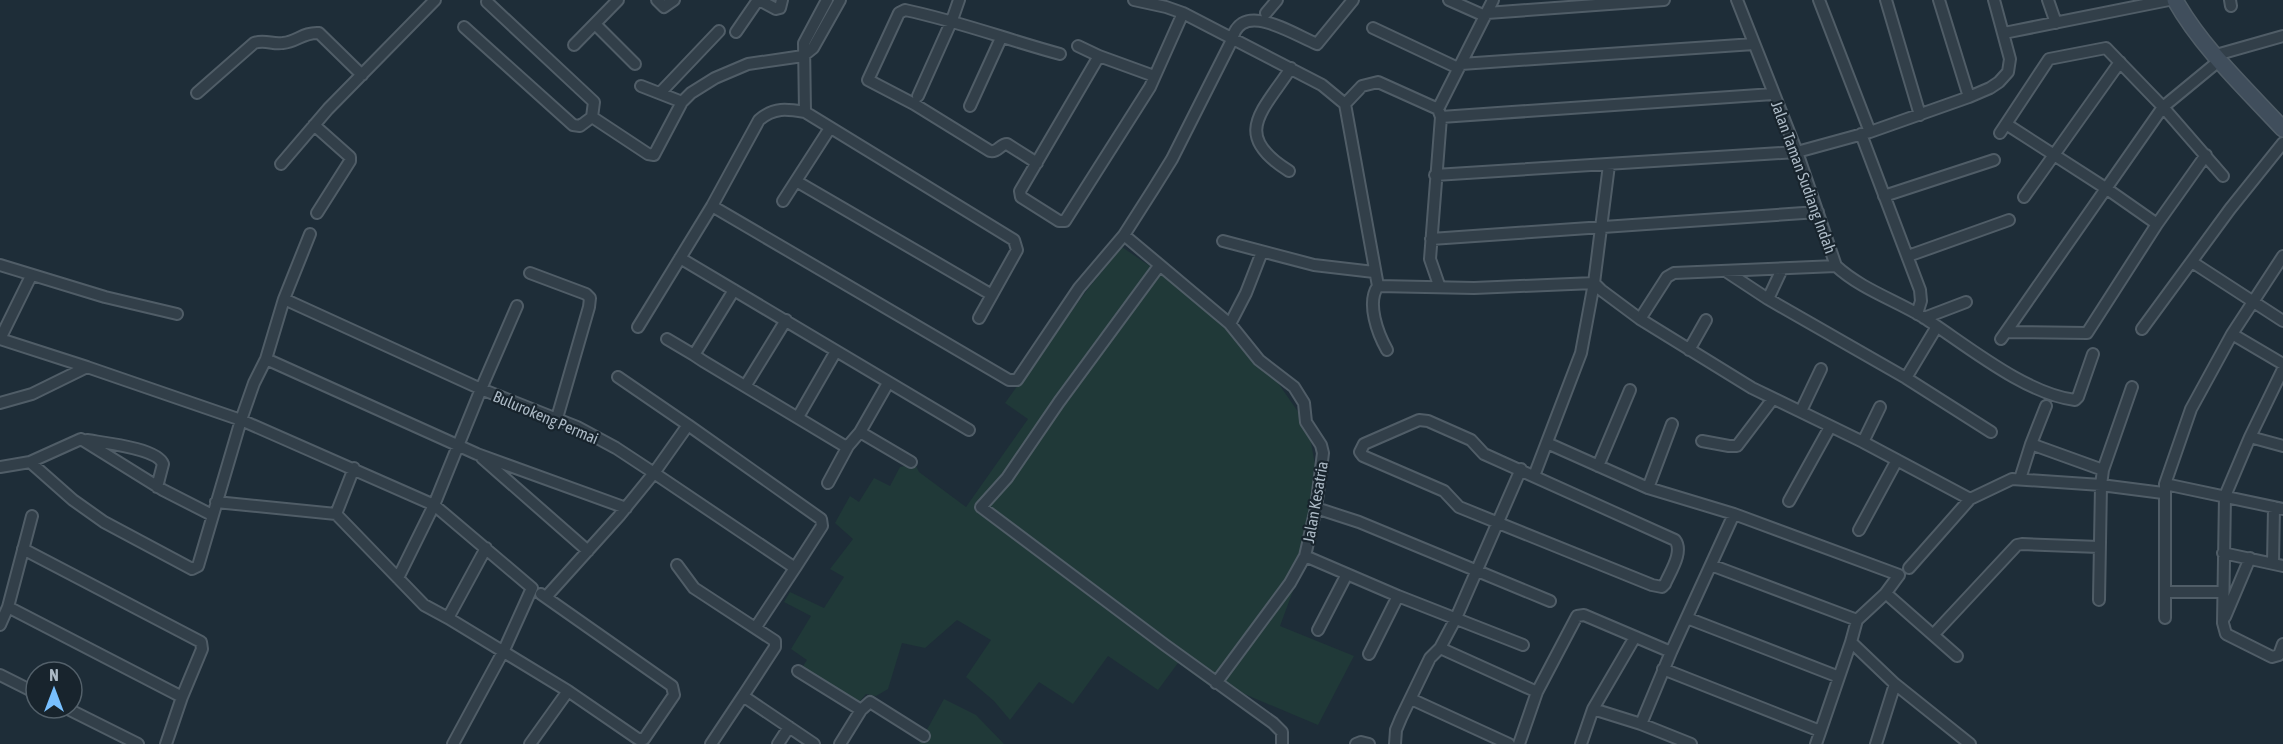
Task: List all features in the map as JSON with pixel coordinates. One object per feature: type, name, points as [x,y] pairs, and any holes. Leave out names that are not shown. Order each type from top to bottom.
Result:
[{"type":"main road","points":[[2175,0],[2190,24],[2218,58],[2283,129]]},
{"type":"street","points":[[281,164],[314,125],[435,0]]},
{"type":"street","points":[[574,45],[618,0]]},
{"type":"street","points":[[657,0],[665,7],[674,0]]},
{"type":"street","points":[[736,32],[759,0],[776,9],[780,8],[782,0]]},
{"type":"street","points":[[805,112],[804,43],[827,0]]},
{"type":"street","points":[[592,117],[648,154],[656,154],[682,102],[703,85],[741,67],[760,61],[803,56],[813,48],[840,0]]},
{"type":"street","points":[[918,96],[959,0]]},
{"type":"street","points":[[1134,0],[1166,7],[1183,14],[1322,85],[1345,104],[1378,286]]},
{"type":"street","points":[[1266,13],[1277,0]]},
{"type":"street","points":[[712,206],[1013,381],[1020,377],[1078,288],[1124,235],[1172,159],[1233,40],[1236,21],[1241,16],[1255,12],[1266,13],[1317,44],[1353,0]]},
{"type":"street","points":[[1449,0],[1486,14],[1664,0]]},
{"type":"street","points":[[1439,285],[1430,259],[1439,113],[1459,66],[1492,0]]},
{"type":"street","name":"Jalan Taman Sudiang Indah","points":[[1737,0],[1797,152],[1836,266],[1848,276],[1921,316],[1936,328],[2008,372],[2052,394],[2075,399],[2078,397],[2093,354]]},
{"type":"street","points":[[1819,0],[1884,196],[1921,296],[1921,316],[1966,302]]},
{"type":"street","points":[[1887,0],[1920,115]]},
{"type":"street","points":[[1938,0],[1969,97]]},
{"type":"street","points":[[1435,175],[1797,152],[1865,133],[1969,97],[1990,88],[2008,72],[2010,59],[1994,0]]},
{"type":"street","points":[[2048,0],[2056,23]]},
{"type":"street","points":[[2004,33],[2169,0]]},
{"type":"street","points":[[464,27],[573,125],[580,126],[592,117],[594,102],[487,2]]},
{"type":"street","points":[[1037,164],[1007,144],[994,152],[990,151],[914,104],[868,80],[900,11],[905,10],[952,20],[1001,38],[1060,54]]},
{"type":"street","points":[[1099,56],[1020,195],[1050,217],[1065,221],[1150,87],[1183,14]]},
{"type":"street","points":[[595,24],[635,64]]},
{"type":"street","points":[[1373,28],[1459,66],[1755,44]]},
{"type":"street","points":[[660,93],[719,31]]},
{"type":"street","points":[[198,93],[254,43],[262,40],[283,44],[310,32],[320,33],[325,37],[362,75]]},
{"type":"street","points":[[2206,155],[2157,224],[2087,333],[2004,335],[2163,107],[2218,58],[2283,36]]},
{"type":"street","points":[[970,106],[1001,38]]},
{"type":"street","points":[[1078,46],[1154,76]]},
{"type":"street","points":[[2157,224],[2055,156],[2003,128],[2049,60],[2106,48],[2163,107],[2223,176]]},
{"type":"street","points":[[2024,197],[2120,62]]},
{"type":"street","points":[[1289,171],[1272,161],[1258,145],[1256,136],[1259,116],[1291,68]]},
{"type":"street","points":[[1345,104],[1362,87],[1378,82],[1439,113],[1773,94]]},
{"type":"street","points":[[641,86],[682,102]]},
{"type":"street","points":[[638,327],[712,206],[759,120],[767,113],[784,109],[805,112],[1014,240],[1017,250],[979,318]]},
{"type":"street","points":[[314,125],[350,157],[351,161],[317,213]]},
{"type":"street","points":[[783,201],[830,128]]},
{"type":"street","points":[[2142,329],[2230,209],[2283,143]]},
{"type":"street","points":[[1884,196],[1994,160]]},
{"type":"street","points":[[1534,476],[1578,363],[1594,283],[1609,165]]},
{"type":"street","points":[[795,181],[992,295]]},
{"type":"street","points":[[1431,239],[1818,212]]},
{"type":"street","points":[[1908,256],[2009,220]]},
{"type":"street","points":[[30,462],[73,500],[104,522],[192,569],[198,566],[241,420],[254,383],[266,359],[284,299],[310,234]]},
{"type":"street","name":"Jalan Kesatria","points":[[1124,235],[1159,267],[1230,324],[1259,360],[1286,379],[1300,395],[1306,410],[1306,422],[1321,445],[1324,457],[1305,556],[1290,583],[1216,683]]},
{"type":"street","points":[[1223,241],[1323,267],[1374,272]]},
{"type":"street","points":[[1230,324],[1246,294],[1262,252]]},
{"type":"street","points":[[2165,618],[2164,488],[2185,422],[2232,334],[2283,256]]},
{"type":"street","points":[[680,258],[969,430]]},
{"type":"street","points":[[2192,262],[2283,321]]},
{"type":"street","points":[[0,265],[31,276],[177,314]]},
{"type":"street","points":[[1640,319],[1671,274],[1836,266]]},
{"type":"street","points":[[1159,267],[1059,402],[1007,478],[981,507],[1273,723],[1282,732],[1282,744]]},
{"type":"street","points":[[1768,299],[1782,269]]},
{"type":"street","points":[[1727,272],[1768,299],[1906,378],[1991,432]]},
{"type":"street","points":[[530,273],[586,294],[590,298],[590,307],[557,418]]},
{"type":"street","points":[[31,276],[0,339],[241,420],[434,505],[532,588],[672,686],[675,690],[674,695],[644,739],[641,740],[504,650],[424,605],[336,514],[216,502]]},
{"type":"street","points":[[1378,286],[1439,285],[1474,288],[1594,283],[1640,319],[1772,399],[1897,459],[1970,499]]},
{"type":"street","points":[[1378,286],[1374,291],[1373,304],[1379,335],[1387,350]]},
{"type":"street","points":[[693,355],[734,290]]},
{"type":"street","points":[[284,299],[481,389],[517,306]]},
{"type":"street","points":[[746,385],[786,320]]},
{"type":"street","points":[[1689,350],[1706,320]]},
{"type":"street","points":[[1906,378],[1936,328]]},
{"type":"street","points":[[2232,334],[2283,364]]},
{"type":"street","points":[[667,339],[848,446]]},
{"type":"street","points":[[798,417],[836,351]]},
{"type":"street","points":[[266,359],[477,454],[626,508]]},
{"type":"street","points":[[0,403],[32,394],[87,367]]},
{"type":"street","points":[[1801,411],[1821,369]]},
{"type":"street","points":[[2283,369],[2225,496],[2223,553],[2223,623],[2226,634],[2272,657],[2279,655],[2283,644]]},
{"type":"street","points":[[618,377],[821,519],[822,526],[756,627]]},
{"type":"street","points":[[828,483],[848,446],[860,432],[888,383]]},
{"type":"street","points":[[2099,600],[2103,470],[2132,387]]},
{"type":"street","name":"Bulurokeng Permai","points":[[398,578],[434,505],[481,389],[557,418],[601,440],[795,568]]},
{"type":"street","points":[[1598,466],[1630,390]]},
{"type":"street","points":[[1702,441],[1737,446],[1772,399]]},
{"type":"street","points":[[2020,479],[2046,406]]},
{"type":"street","points":[[1863,442],[1880,407]]},
{"type":"street","points":[[1424,420],[1471,440],[1484,454],[1534,476],[1676,540],[1679,550],[1665,584],[1662,587],[1652,585],[1459,507],[1444,491],[1363,456],[1360,448],[1364,444],[1414,422],[1424,420]]},
{"type":"street","points":[[1648,488],[1672,424]]},
{"type":"street","points":[[546,597],[626,508],[688,425]]},
{"type":"street","points":[[1789,501],[1830,427]]},
{"type":"street","points":[[860,432],[911,462]]},
{"type":"street","points":[[2250,437],[2283,446]]},
{"type":"street","points":[[81,439],[157,486],[212,515]]},
{"type":"street","points":[[0,467],[30,462],[81,439],[158,456],[164,464],[157,486]]},
{"type":"street","points":[[1547,444],[1648,488],[1734,514],[1899,575],[1885,594],[1857,620],[1816,744]]},
{"type":"street","points":[[2031,444],[2103,470]]},
{"type":"street","points":[[477,454],[588,551]]},
{"type":"street","points":[[1859,530],[1897,459]]},
{"type":"street","points":[[336,514],[354,468]]},
{"type":"street","points":[[1395,744],[1396,730],[1430,658],[1440,648],[1456,618],[1521,469]]},
{"type":"street","points":[[1909,568],[1970,499],[2006,482],[2020,479],[2164,488],[2225,496],[2279,508],[2278,564],[2223,553]]},
{"type":"street","points":[[1316,508],[1359,522],[1550,601]]},
{"type":"street","points":[[1641,724],[1734,514]]},
{"type":"street","points":[[0,624],[8,608],[32,516]]},
{"type":"street","points":[[1934,634],[2017,545],[2099,547]]},
{"type":"street","points":[[448,618],[486,548]]},
{"type":"street","points":[[23,549],[201,642],[202,649],[166,744]]},
{"type":"street","points":[[1305,556],[1398,596],[1523,645]]},
{"type":"street","points":[[2223,623],[2250,558]]},
{"type":"street","points":[[677,565],[694,588],[772,638],[775,647],[711,744]]},
{"type":"street","points":[[1711,565],[1857,620]]},
{"type":"street","points":[[1318,630],[1347,574]]},
{"type":"street","points":[[453,744],[504,650],[532,588]]},
{"type":"street","points":[[2165,592],[2223,592]]},
{"type":"street","points":[[1369,654],[1398,596]]},
{"type":"street","points":[[1890,597],[1957,656]]},
{"type":"street","points":[[8,608],[182,697]]},
{"type":"street","points":[[1519,744],[1537,692],[1576,618],[1580,615],[1671,652]]},
{"type":"street","points":[[1687,618],[1839,678]]},
{"type":"street","points":[[1581,744],[1593,709],[1635,637]]},
{"type":"street","points":[[1851,642],[1895,684],[1970,744]]},
{"type":"street","points":[[1440,648],[1537,692]]},
{"type":"street","points":[[1664,669],[1820,731]]},
{"type":"street","points":[[798,671],[861,710]]},
{"type":"street","points":[[0,675],[24,687]]},
{"type":"street","points":[[1876,744],[1895,684]]},
{"type":"street","points":[[530,744],[568,691]]},
{"type":"street","points":[[743,696],[814,744]]},
{"type":"street","points":[[1412,699],[1509,744]]},
{"type":"street","points":[[845,742],[861,710],[867,703],[872,702],[924,736]]},
{"type":"street","points":[[1593,709],[1641,724],[1690,744]]},
{"type":"street","points":[[84,717],[138,744]]},
{"type":"street","points":[[777,744],[789,727]]},
{"type":"street","points":[[1356,744],[1361,742],[1369,744]]},
{"type":"green space","points":[[1122,247],[1192,295],[1255,350],[1308,426],[1319,487],[1308,550],[1280,626],[1354,656],[1318,725],[1242,693],[1215,690],[1178,663],[1158,690],[1108,656],[1073,704],[1039,682],[1010,720],[994,701],[966,677],[991,640],[957,620],[925,648],[902,643],[888,689],[876,696],[866,694],[856,706],[799,672],[807,660],[791,649],[811,616],[784,602],[790,592],[824,608],[844,577],[830,569],[853,539],[835,523],[850,496],[859,502],[874,478],[890,486],[900,467],[915,464],[919,472],[966,507],[1028,419],[1005,403],[1087,290]]},
{"type":"green space","points":[[944,699],[976,715],[1004,744],[919,744]]}]
